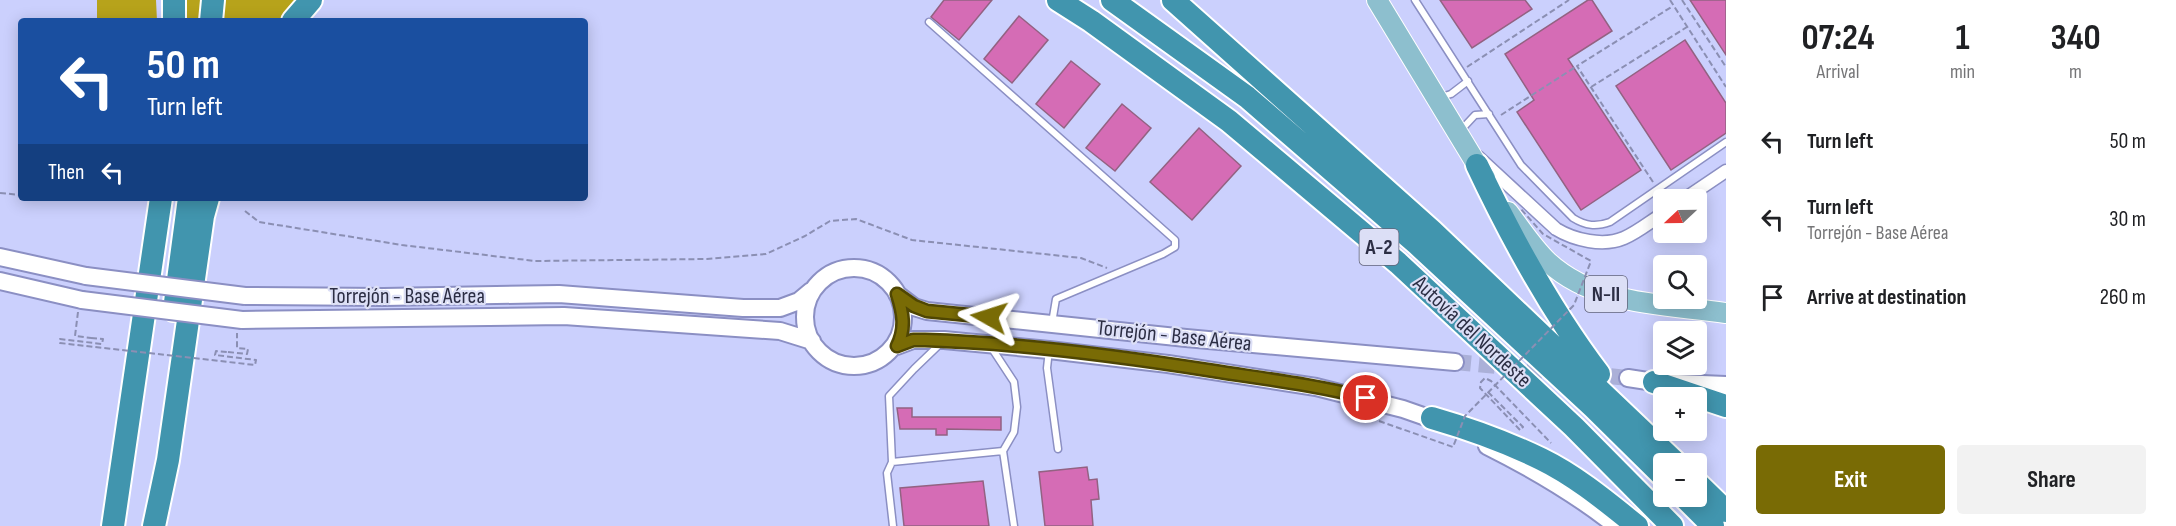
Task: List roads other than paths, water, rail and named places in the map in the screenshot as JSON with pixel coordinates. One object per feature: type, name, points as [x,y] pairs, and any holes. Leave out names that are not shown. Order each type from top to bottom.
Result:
[{"type":"highway","points":[[174,0],[174,18]]},
{"type":"highway","points":[[211,18],[213,0]]},
{"type":"highway","points":[[296,18],[311,0]]},
{"type":"highway","points":[[1052,0],[1091,21]]},
{"type":"highway","name":"Autovía del Nordeste","points":[[1058,0],[1091,21],[1229,121],[1398,263],[1574,427],[1672,526]]},
{"type":"highway","name":"Autovía del Nordeste","points":[[1112,0],[1247,97],[1417,244],[1653,466]]},
{"type":"highway","points":[[1173,0],[1432,231],[1667,453]]},
{"type":"highway","points":[[1477,165],[1502,217],[1580,348],[1615,394],[1669,453]]},
{"type":"highway","points":[[113,526],[161,201]]},
{"type":"highway","points":[[149,526],[154,459],[189,201]]},
{"type":"highway","points":[[154,526],[168,460],[203,216],[207,201]]},
{"type":"highway","points":[[1654,382],[1726,406]]},
{"type":"highway","points":[[1432,418],[1489,435],[1544,460],[1604,500],[1637,526]]},
{"type":"highway","points":[[1707,492],[1720,505]]},
{"type":"highway","points":[[1694,507],[1713,526]]},
{"type":"main road","name":"N-II","points":[[1382,6],[1477,165],[1536,249],[1549,263],[1567,277],[1590,289],[1613,296],[1726,313]]},
{"type":"main road","name":"Torrejón - Base Aérea","points":[[0,256],[86,276],[245,296],[384,297],[559,294],[731,308],[780,308],[799,301],[811,291]]},
{"type":"main road","points":[[852,267],[877,273],[897,294],[903,311],[904,325],[897,346],[881,360],[862,367],[843,366],[825,357],[812,341],[804,316],[811,291],[827,274],[852,267]]},
{"type":"main road","name":"Torrejón - Base Aérea","points":[[0,281],[78,299],[243,320],[564,316],[780,331],[812,341]]},
{"type":"main road","name":"Torrejón - Base Aérea","points":[[897,294],[914,306],[927,311],[1186,338],[1455,362]]},
{"type":"main road","name":"Torrejón - Base Aérea","points":[[897,346],[913,340],[944,340],[1049,350],[1168,364],[1316,387],[1366,398],[1432,418],[1538,472],[1595,509],[1616,526]]},
{"type":"main road","points":[[1628,378],[1654,382],[1726,385]]},
{"type":"street","points":[[1462,140],[1556,229],[1566,235],[1593,241],[1622,239],[1653,220]]},
{"type":"street","points":[[1699,189],[1726,171]]},
{"type":"lane","points":[[1415,0],[1521,165],[1581,224],[1600,226],[1610,222],[1726,142]]},
{"type":"lane","points":[[929,22],[1174,240],[1175,247],[1056,299],[1052,323]]},
{"type":"lane","points":[[1435,97],[1451,94],[1467,81]]},
{"type":"lane","points":[[1462,140],[1463,126],[1475,115],[1491,117]]},
{"type":"lane","points":[[893,526],[887,473],[892,462],[889,396],[944,340]]},
{"type":"lane","points":[[989,345],[1014,382],[1017,407],[1014,432],[1003,451],[1014,526]]},
{"type":"lane","points":[[1049,350],[1047,368],[1058,449]]},
{"type":"lane","points":[[892,462],[1003,451]]},
{"type":"tunnel","points":[[1455,362],[1558,372]]},
{"type":"tunnel","points":[[1587,374],[1628,378]]}]
